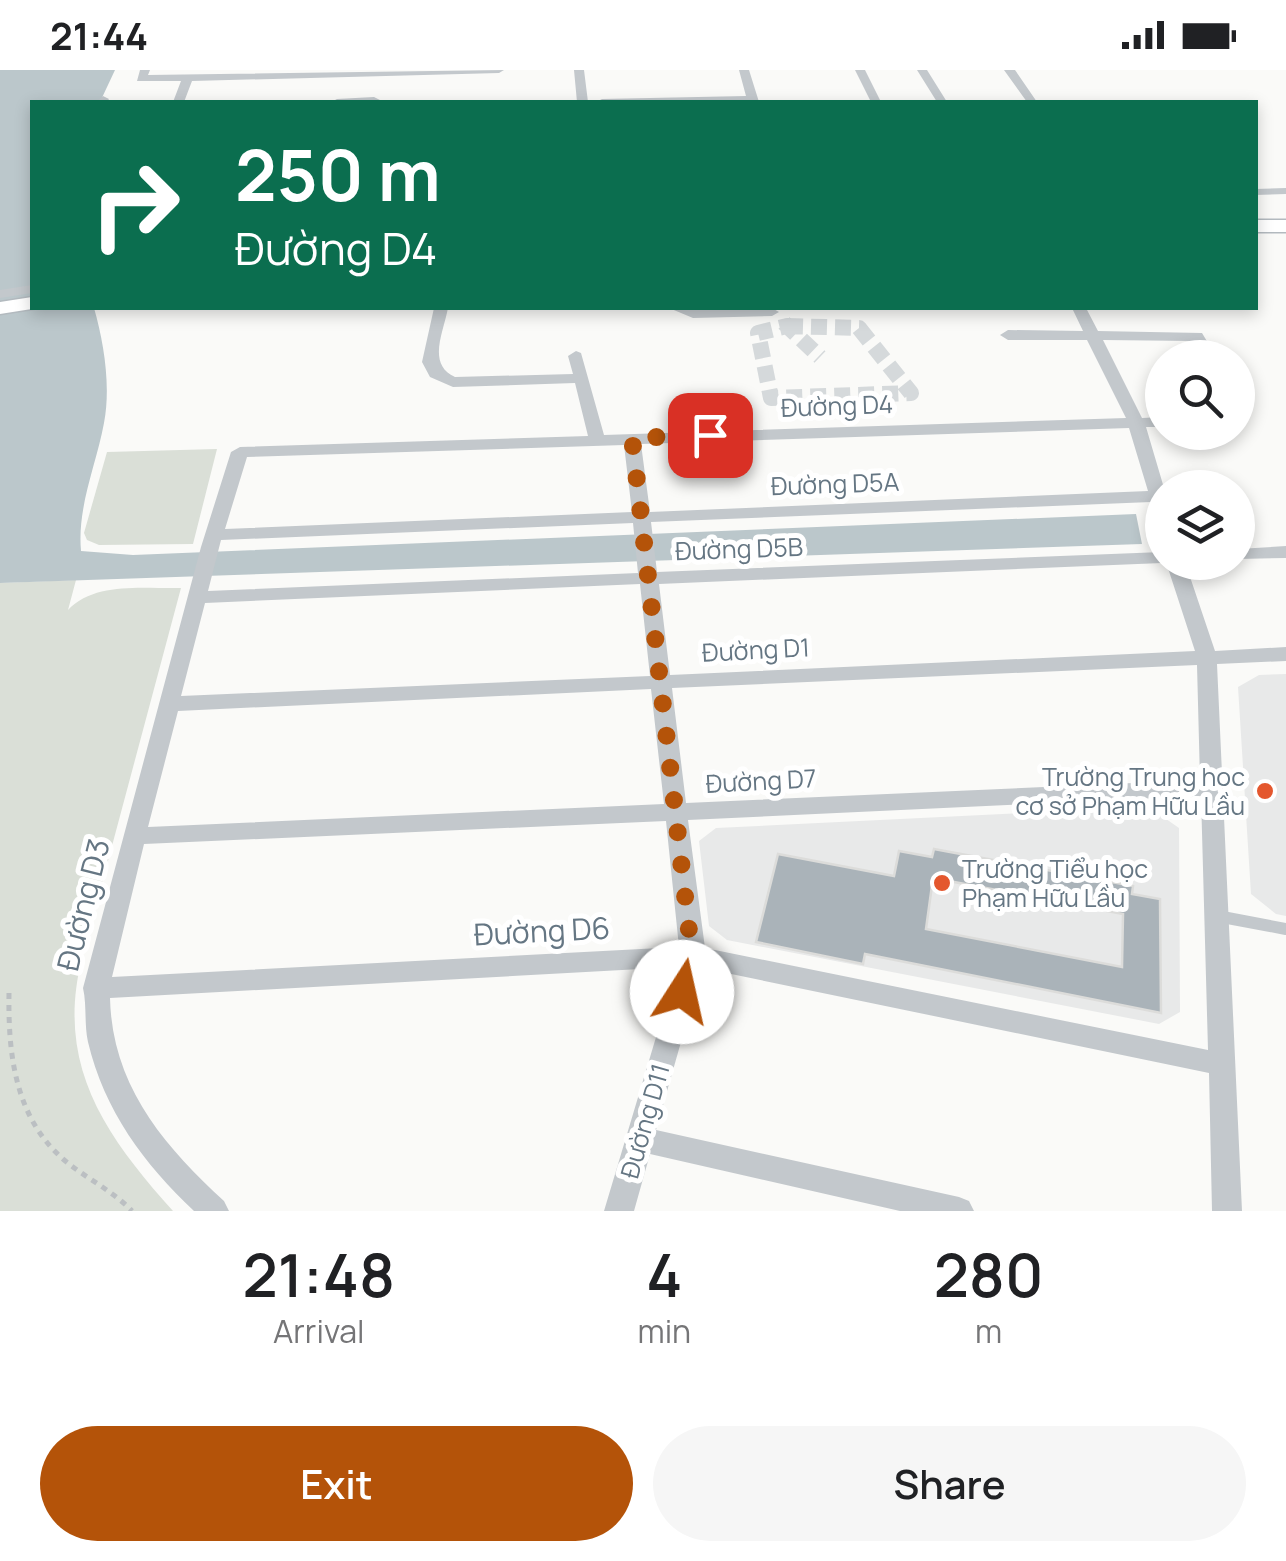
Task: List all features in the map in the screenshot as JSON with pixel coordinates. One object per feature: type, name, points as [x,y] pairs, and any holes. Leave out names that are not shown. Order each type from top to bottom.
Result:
[{"type":"main road","points":[[1258,224],[1286,226]]},
{"type":"main road","points":[[0,308],[30,303]]},
{"type":"street","points":[[143,74],[188,78],[238,73],[499,70]]},
{"type":"street","points":[[579,70],[583,100]]},
{"type":"street","points":[[744,70],[754,100]]},
{"type":"street","points":[[860,70],[875,100]]},
{"type":"street","points":[[922,70],[941,100]]},
{"type":"street","points":[[1009,70],[1031,100]]},
{"type":"street","points":[[364,74],[374,100]]},
{"type":"street","points":[[180,100],[188,78]]},
{"type":"street","points":[[0,294],[30,289]]},
{"type":"street","points":[[441,310],[430,362],[443,378],[453,382],[582,378]]},
{"type":"street","points":[[682,310],[693,314],[772,312]]},
{"type":"street","points":[[1080,310],[1136,422],[1151,470]]},
{"type":"street","points":[[1008,335],[1092,333],[1197,336],[1199,340]]},
{"type":"street","points":[[576,356],[597,440]]},
{"type":"street","name":"Đường D4","points":[[212,541],[240,452],[1145,422]]},
{"type":"street","name":"Đường D11","points":[[619,1211],[692,956],[632,438]]},
{"type":"street","name":"Đường D5A","points":[[212,541],[1145,504]]},
{"type":"street","name":"Đường D3","points":[[212,541],[96,988],[95,1010],[102,1052],[123,1101],[160,1156],[214,1211]]},
{"type":"street","points":[[1255,553],[1286,552]]},
{"type":"street","name":"Đường D5B","points":[[199,590],[1145,558]]},
{"type":"street","points":[[1182,580],[1207,658],[1226,1211]]},
{"type":"street","name":"Đường D1","points":[[169,704],[1286,654]]},
{"type":"street","name":"Đường D7","points":[[134,836],[1211,788]]},
{"type":"street","name":"Đường D6","points":[[96,988],[692,956],[1221,1064]]},
{"type":"street","points":[[641,1139],[958,1211]]},
{"type":"lane","points":[[1258,192],[1286,191]]},
{"type":"lane","points":[[1216,916],[1286,929]]},
{"type":"path","points":[[9,993],[8,1040],[14,1076],[36,1128],[62,1159],[103,1184],[132,1211]]},
{"type":"shaded area","points":[[0,70],[115,70],[101,100],[30,100],[30,310],[94,310],[105,365],[106,409],[84,503],[81,551],[133,555],[1136,514],[1142,544],[0,583]]},
{"type":"shaded area","points":[[217,449],[193,544],[99,545],[87,540],[84,533],[107,452]]},
{"type":"shaded area","points":[[76,580],[68,610],[92,594],[106,591],[181,588],[75,996],[75,1032],[92,1096],[126,1154],[173,1211],[0,1211],[0,583]]},
{"type":"shaded area","name":"Trường Trung học cơ sở Phạm Hữu Lầu","points":[[1286,674],[1286,916],[1276,914],[1251,894],[1238,687],[1259,675]]},
{"type":"shaded area","name":"Trường Tiểu học Phạm Hữu Lầu","points":[[1149,807],[1179,828],[1180,1012],[1159,1024],[727,940],[709,926],[699,841],[716,828]]},
{"type":"building","points":[[934,849],[1133,886],[1132,894],[1160,899],[1161,1013],[865,954],[863,964],[756,942],[778,854],[894,876],[899,851],[932,857]],"holes":[[[933,878],[1123,914],[1122,967],[926,929]]]},
{"type":"tunnel","points":[[784,323],[787,326]]},
{"type":"tunnel","points":[[787,326],[859,328],[911,393],[771,398],[758,333],[787,326]]},
{"type":"tunnel","points":[[787,326],[820,357]]},
{"type":"place","name":"Trường Trung học cơ sở Phạm Hữu Lầu","points":[[1265,791]]},
{"type":"place","name":"Trường Tiểu học Phạm Hữu Lầu","points":[[942,883]]},
{"type":"route","points":[[682,992],[692,956],[632,438],[710,435]]}]
